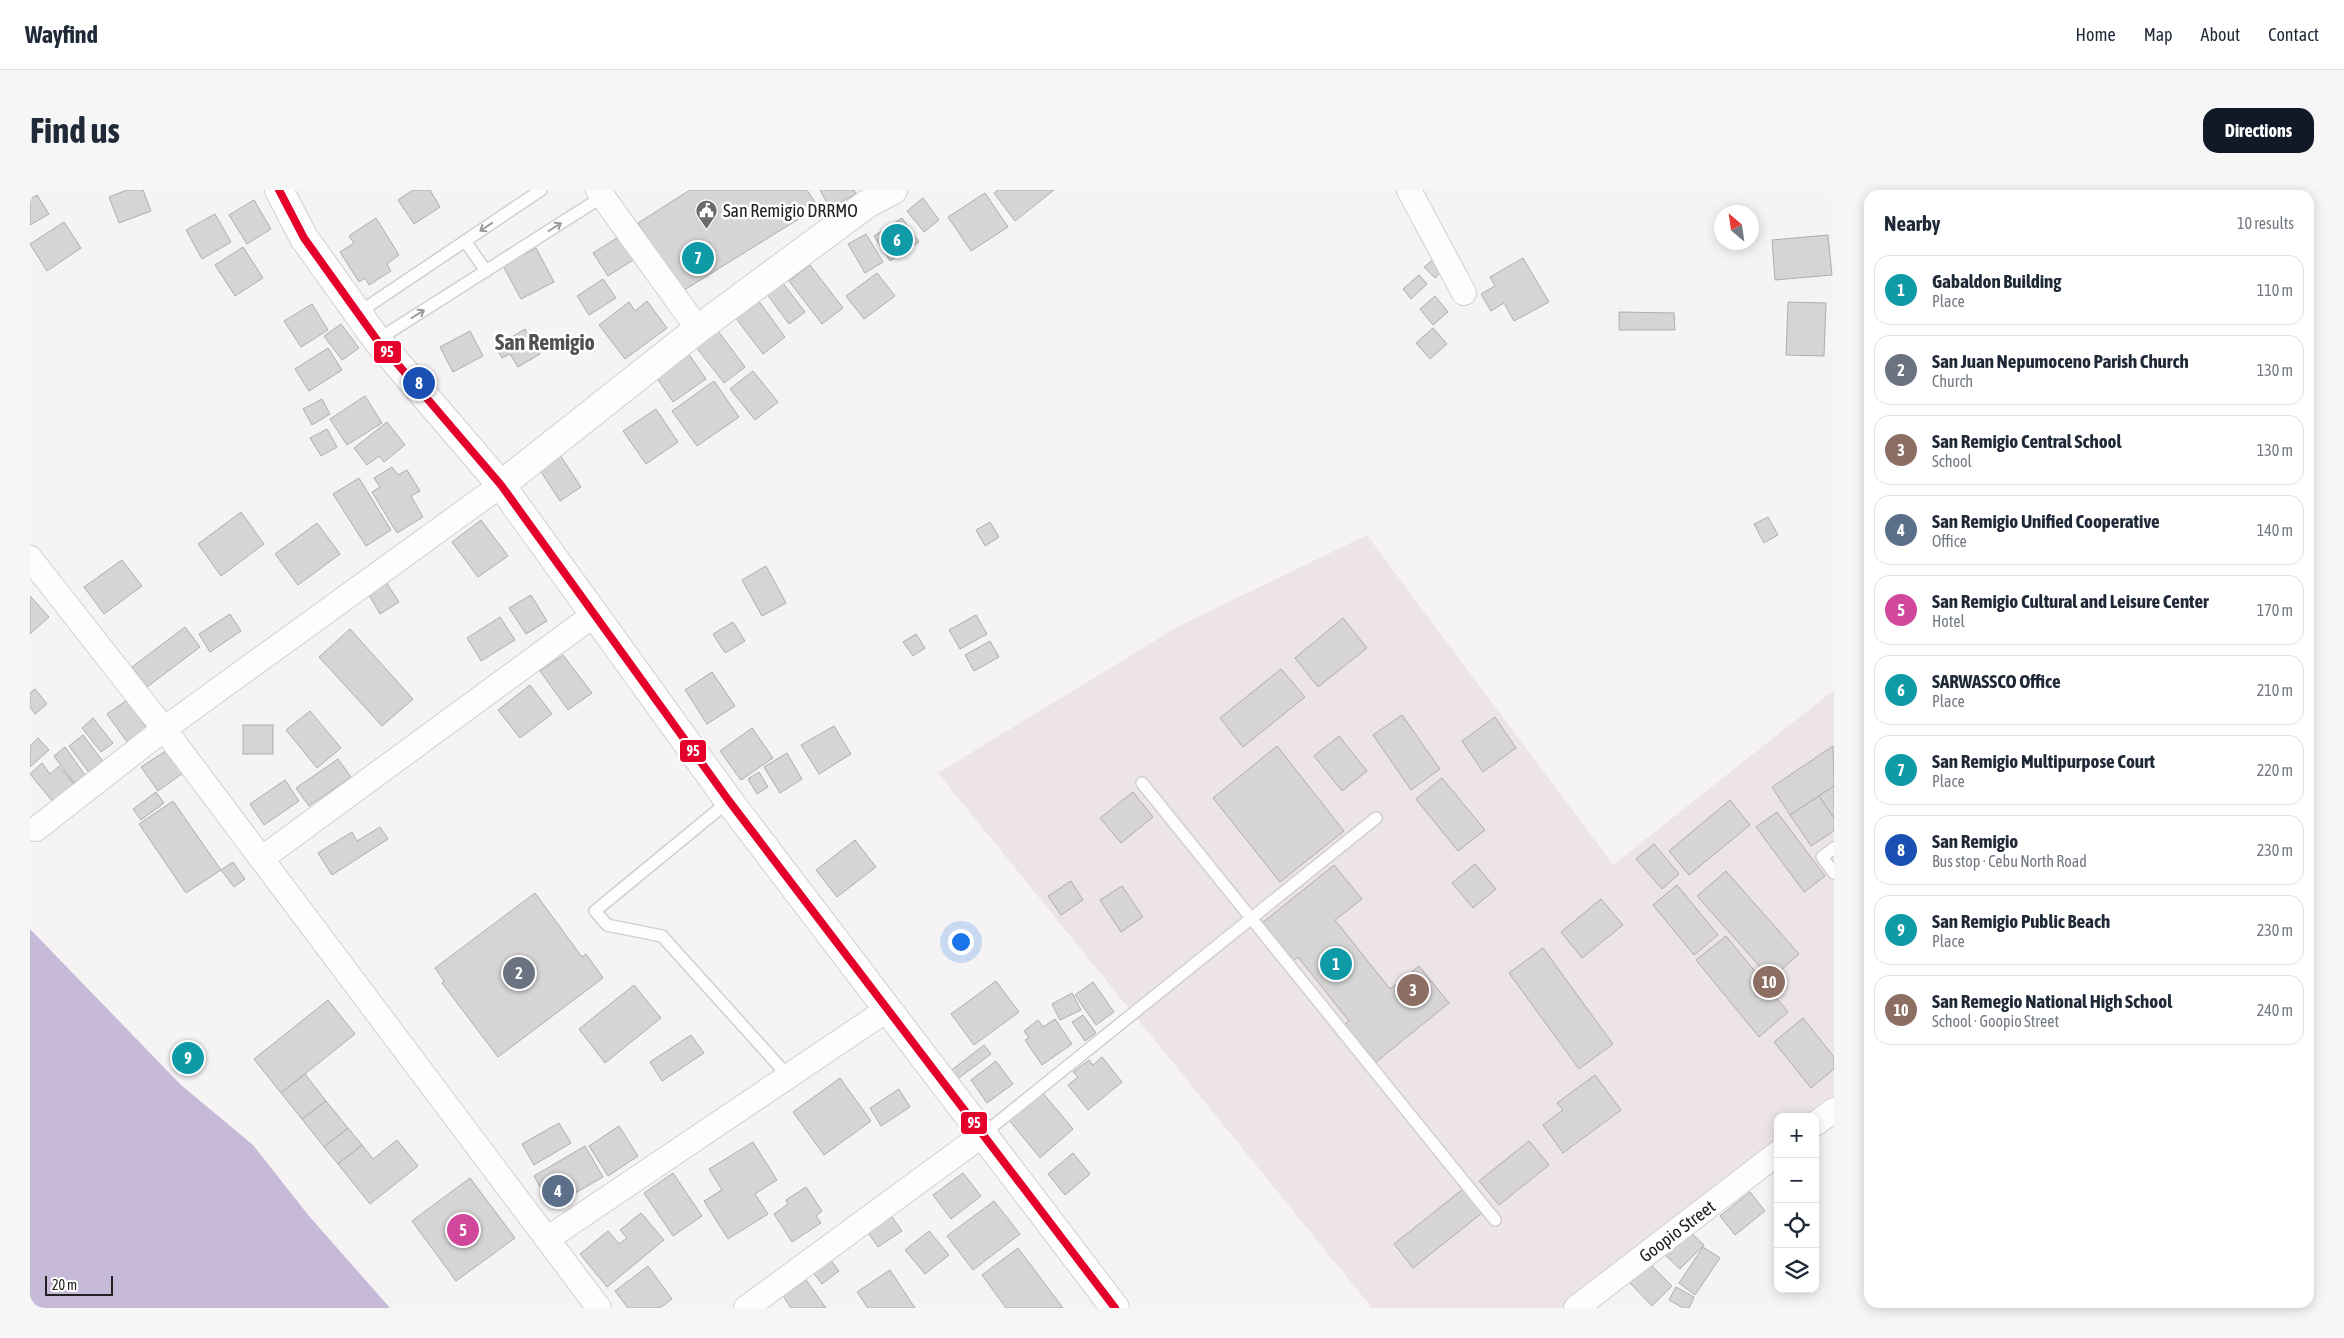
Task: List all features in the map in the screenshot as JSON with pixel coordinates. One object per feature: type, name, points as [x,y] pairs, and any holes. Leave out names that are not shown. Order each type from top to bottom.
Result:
[{"type":"main road","points":[[279,190],[304,238],[377,340],[501,485],[729,801],[1115,1308]]},
{"type":"main road","points":[[501,485],[865,200],[893,190]]},
{"type":"street","points":[[1409,190],[1464,293]]},
{"type":"street","points":[[605,192],[698,329]]},
{"type":"street","points":[[36,829],[164,729],[501,485]]},
{"type":"street","points":[[30,558],[164,729],[599,1308]]},
{"type":"street","points":[[261,859],[595,614]]},
{"type":"street","points":[[547,1239],[888,1009]]},
{"type":"street","points":[[1819,1121],[1834,1110]]},
{"type":"street","points":[[746,1308],[982,1135]]},
{"type":"street","name":"Goopio Street","points":[[1576,1308],[1774,1156]]},
{"type":"lane","points":[[358,313],[540,190]]},
{"type":"lane","points":[[377,340],[605,192]]},
{"type":"lane","points":[[465,241],[486,270]]},
{"type":"lane","points":[[1142,784],[1494,1220]]},
{"type":"lane","points":[[729,801],[595,911],[607,924],[662,936],[789,1077]]},
{"type":"lane","points":[[982,1135],[1376,818]]},
{"type":"lane","points":[[1834,848],[1822,856],[1834,873]]},
{"type":"shaded area","points":[[1367,535],[1613,865],[1834,690],[1834,1099],[1815,1113],[1774,1113],[1774,1145],[1567,1308],[1372,1308],[938,773],[1179,626]]},
{"type":"shaded area","points":[[30,929],[181,1085],[253,1145],[309,1216],[390,1308],[30,1308]]},
{"type":"building","points":[[127,190],[143,190],[151,211],[119,223],[109,197]]},
{"type":"building","points":[[413,190],[430,190],[440,207],[414,224],[398,200]]},
{"type":"building","points":[[690,190],[807,190],[818,207],[681,292],[638,223]]},
{"type":"building","points":[[820,190],[854,190],[856,194],[830,208]]},
{"type":"building","points":[[998,190],[1054,190],[1015,221],[994,193]]},
{"type":"building","points":[[985,193],[1008,227],[971,251],[948,217]]},
{"type":"building","points":[[37,195],[49,214],[30,225],[30,199]]},
{"type":"building","points":[[923,198],[939,220],[924,232],[907,211]]},
{"type":"building","points":[[254,200],[271,229],[247,244],[229,215]]},
{"type":"building","points":[[215,214],[231,242],[202,259],[186,230]]},
{"type":"building","points":[[376,218],[399,255],[387,264],[391,271],[369,285],[365,278],[359,282],[340,252],[354,243],[349,236]]},
{"type":"building","points":[[902,218],[919,242],[890,261],[874,236]]},
{"type":"building","points":[[64,222],[81,248],[47,271],[30,244]]},
{"type":"building","points":[[623,234],[638,257],[608,276],[593,253]]},
{"type":"building","points":[[866,234],[883,262],[865,273],[848,244]]},
{"type":"building","points":[[1828,235],[1832,275],[1775,280],[1772,240]]},
{"type":"building","points":[[243,247],[263,278],[235,296],[215,265]]},
{"type":"building","points":[[536,248],[554,282],[521,299],[503,266]]},
{"type":"building","points":[[1435,258],[1445,269],[1435,278],[1424,267]]},
{"type":"building","points":[[1523,258],[1549,302],[1514,321],[1504,303],[1491,311],[1481,294],[1495,286],[1490,277]]},
{"type":"building","points":[[810,265],[843,308],[822,324],[789,281]]},
{"type":"building","points":[[877,273],[895,296],[864,319],[846,296]]},
{"type":"building","points":[[1419,275],[1427,284],[1411,299],[1403,289]]},
{"type":"building","points":[[603,279],[616,298],[589,315],[577,296]]},
{"type":"building","points":[[782,282],[805,312],[789,324],[767,294]]},
{"type":"building","points":[[755,296],[785,337],[763,354],[732,313]]},
{"type":"building","points":[[1435,296],[1448,312],[1433,325],[1420,309]]},
{"type":"building","points":[[647,301],[667,328],[625,359],[599,325],[629,302],[635,311]]},
{"type":"building","points":[[1788,302],[1826,303],[1824,356],[1786,355]]},
{"type":"building","points":[[312,304],[328,330],[301,347],[284,321]]},
{"type":"building","points":[[1619,312],[1674,313],[1675,330],[1619,330]]},
{"type":"building","points":[[341,324],[359,348],[342,360],[324,336]]},
{"type":"building","points":[[715,327],[745,367],[724,383],[693,343]]},
{"type":"building","points":[[1433,328],[1447,344],[1430,359],[1416,343]]},
{"type":"building","points":[[525,329],[540,354],[518,367],[510,354],[502,358],[495,347]]},
{"type":"building","points":[[470,331],[483,356],[453,372],[440,347]]},
{"type":"building","points":[[328,348],[342,370],[309,391],[295,369]]},
{"type":"building","points":[[688,353],[706,379],[673,402],[655,375]]},
{"type":"building","points":[[753,371],[778,402],[755,420],[730,389]]},
{"type":"building","points":[[714,381],[739,417],[697,446],[672,411]]},
{"type":"building","points":[[365,396],[382,423],[347,445],[330,419]]},
{"type":"building","points":[[322,399],[330,414],[312,425],[303,409]]},
{"type":"building","points":[[656,409],[678,442],[646,464],[623,431]]},
{"type":"building","points":[[387,422],[405,445],[384,462],[379,456],[367,465],[354,448]]},
{"type":"building","points":[[327,429],[337,447],[321,456],[310,438]]},
{"type":"building","points":[[560,455],[581,487],[560,501],[539,469]]},
{"type":"building","points":[[392,467],[398,475],[407,470],[420,491],[411,496],[423,517],[397,533],[372,492],[380,487],[374,478]]},
{"type":"building","points":[[359,478],[391,530],[366,546],[333,494]]},
{"type":"building","points":[[241,512],[264,544],[221,576],[198,544]]},
{"type":"building","points":[[1768,517],[1778,535],[1764,543],[1754,524]]},
{"type":"building","points":[[481,520],[508,556],[478,577],[452,542]]},
{"type":"building","points":[[990,522],[999,537],[985,546],[976,530]]},
{"type":"building","points":[[317,523],[340,554],[298,585],[275,554]]},
{"type":"building","points":[[122,560],[142,586],[104,614],[84,587]]},
{"type":"building","points":[[766,566],[786,603],[762,616],[742,580]]},
{"type":"building","points":[[386,582],[399,602],[380,614],[368,593]]},
{"type":"building","points":[[531,595],[547,621],[526,634],[509,608]]},
{"type":"building","points":[[30,596],[49,617],[30,634]]},
{"type":"building","points":[[230,614],[241,631],[210,652],[199,634]]},
{"type":"building","points":[[976,615],[987,634],[960,649],[949,630]]},
{"type":"building","points":[[500,617],[515,640],[481,661],[467,638]]},
{"type":"building","points":[[1343,618],[1367,648],[1318,687],[1295,658]]},
{"type":"building","points":[[733,622],[745,641],[725,653],[713,634]]},
{"type":"building","points":[[185,627],[200,647],[147,687],[132,667]]},
{"type":"building","points":[[350,629],[413,699],[382,726],[319,657]]},
{"type":"building","points":[[916,634],[925,648],[913,656],[903,642]]},
{"type":"building","points":[[990,641],[999,657],[974,671],[965,655]]},
{"type":"building","points":[[563,655],[592,693],[568,710],[540,671]]},
{"type":"building","points":[[1281,669],[1305,697],[1243,747],[1220,718]]},
{"type":"building","points":[[712,672],[735,706],[707,724],[685,690]]},
{"type":"building","points":[[530,685],[552,714],[520,738],[498,710]]},
{"type":"building","points":[[35,689],[47,704],[35,714],[30,707],[30,693]]},
{"type":"building","points":[[127,700],[147,729],[127,742],[107,714]]},
{"type":"building","points":[[310,711],[341,748],[317,768],[286,730]]},
{"type":"building","points":[[1402,715],[1440,769],[1411,790],[1373,735]]},
{"type":"building","points":[[1495,717],[1516,748],[1483,772],[1462,741]]},
{"type":"building","points":[[93,718],[113,743],[101,752],[82,728]]},
{"type":"building","points":[[243,725],[273,725],[273,754],[243,754]]},
{"type":"building","points":[[834,726],[851,754],[819,774],[801,745]]},
{"type":"building","points":[[752,728],[773,758],[741,780],[720,751]]},
{"type":"building","points":[[83,735],[104,763],[90,774],[69,746]]},
{"type":"building","points":[[1339,736],[1367,771],[1342,791],[1314,756]]},
{"type":"building","points":[[38,738],[49,750],[30,767],[30,746]]},
{"type":"building","points":[[1277,746],[1344,831],[1280,882],[1213,798]]},
{"type":"building","points":[[1833,746],[1834,786],[1790,815],[1772,787]]},
{"type":"building","points":[[65,747],[85,775],[74,783],[54,756]]},
{"type":"building","points":[[167,750],[183,773],[158,791],[141,767]]},
{"type":"building","points":[[787,753],[802,779],[780,793],[764,767]]},
{"type":"building","points":[[338,759],[351,777],[309,806],[296,788]]},
{"type":"building","points":[[42,763],[50,774],[59,766],[74,784],[53,802],[30,774]]},
{"type":"building","points":[[759,772],[768,787],[757,794],[748,779]]},
{"type":"building","points":[[1442,778],[1485,830],[1458,851],[1416,799]]},
{"type":"building","points":[[285,780],[299,801],[264,825],[250,804]]},
{"type":"building","points":[[1834,786],[1834,818],[1819,796]]},
{"type":"building","points":[[156,792],[164,803],[141,820],[133,809]]},
{"type":"building","points":[[1133,792],[1153,817],[1121,843],[1100,818]]},
{"type":"building","points":[[1819,796],[1834,818],[1834,831],[1811,846],[1790,815]]},
{"type":"building","points":[[1730,800],[1750,825],[1689,875],[1669,851]]},
{"type":"building","points":[[173,801],[221,870],[186,893],[139,824]]},
{"type":"building","points":[[1777,812],[1825,876],[1804,892],[1756,827]]},
{"type":"building","points":[[380,827],[388,839],[332,875],[318,853],[352,832],[357,841]]},
{"type":"building","points":[[855,840],[876,867],[837,897],[816,870]]},
{"type":"building","points":[[1654,844],[1679,874],[1662,889],[1636,859]]},
{"type":"building","points":[[233,862],[245,879],[234,887],[221,870]]},
{"type":"building","points":[[1475,864],[1496,889],[1473,908],[1452,883]]},
{"type":"building","points":[[1334,865],[1362,899],[1335,920],[1390,989],[1419,966],[1449,1003],[1376,1062],[1345,1024],[1349,1021],[1298,957],[1293,961],[1262,923]]},
{"type":"building","points":[[1726,871],[1799,954],[1771,979],[1697,896]]},
{"type":"building","points":[[1071,881],[1083,900],[1061,915],[1048,896]]},
{"type":"building","points":[[1677,885],[1718,935],[1694,955],[1653,905]]},
{"type":"building","points":[[1122,886],[1143,917],[1121,932],[1100,900]]},
{"type":"building","points":[[535,893],[582,957],[586,954],[603,978],[498,1057],[442,983],[444,981],[435,968]]},
{"type":"building","points":[[1601,899],[1623,925],[1582,958],[1561,932]]},
{"type":"building","points":[[1726,936],[1788,1012],[1759,1037],[1696,960]]},
{"type":"building","points":[[1543,948],[1613,1044],[1579,1069],[1509,973]]},
{"type":"building","points":[[996,981],[1019,1012],[974,1045],[951,1014]]},
{"type":"building","points":[[1093,982],[1114,1012],[1096,1025],[1075,995]]},
{"type":"building","points":[[634,985],[661,1018],[605,1063],[579,1029]]},
{"type":"building","points":[[1072,993],[1081,1010],[1060,1020],[1052,1004]]},
{"type":"building","points":[[328,1000],[355,1034],[281,1093],[254,1059]]},
{"type":"building","points":[[1083,1015],[1096,1033],[1085,1041],[1072,1022]]},
{"type":"building","points":[[1803,1018],[1834,1057],[1834,1069],[1811,1088],[1774,1042]]},
{"type":"building","points":[[1055,1019],[1072,1044],[1042,1065],[1025,1040],[1029,1038],[1024,1031],[1038,1020],[1043,1027]]},
{"type":"building","points":[[691,1035],[704,1053],[662,1081],[650,1062]]},
{"type":"building","points":[[984,1045],[991,1054],[956,1080],[949,1072]]},
{"type":"building","points":[[1102,1057],[1122,1082],[1088,1110],[1068,1085],[1078,1077],[1073,1072],[1089,1060],[1093,1065]]},
{"type":"building","points":[[996,1061],[1013,1084],[987,1103],[971,1080]]},
{"type":"building","points":[[305,1074],[326,1101],[302,1119],[281,1093]]},
{"type":"building","points":[[1595,1075],[1621,1110],[1563,1153],[1543,1125],[1563,1110],[1557,1103]]},
{"type":"building","points":[[840,1078],[871,1121],[824,1155],[793,1112]]},
{"type":"building","points":[[899,1089],[910,1107],[881,1126],[870,1108]]},
{"type":"building","points":[[1042,1092],[1073,1129],[1040,1158],[1009,1120]]},
{"type":"building","points":[[326,1101],[348,1128],[324,1147],[302,1119]]},
{"type":"building","points":[[559,1123],[571,1143],[534,1165],[522,1144]]},
{"type":"building","points":[[619,1126],[638,1156],[608,1176],[589,1146]]},
{"type":"building","points":[[348,1128],[362,1145],[338,1164],[324,1147]]},
{"type":"building","points":[[397,1140],[418,1166],[370,1204],[338,1164],[362,1145],[373,1159]]},
{"type":"building","points":[[1529,1141],[1549,1165],[1499,1205],[1479,1181]]},
{"type":"building","points":[[753,1142],[777,1180],[755,1194],[768,1214],[728,1239],[704,1201],[722,1190],[709,1169]]},
{"type":"building","points":[[585,1146],[603,1177],[551,1207],[534,1176]]},
{"type":"building","points":[[1073,1153],[1090,1174],[1065,1195],[1048,1174]]},
{"type":"building","points":[[673,1173],[702,1216],[673,1236],[644,1193]]},
{"type":"building","points":[[963,1173],[981,1196],[951,1219],[933,1195]]},
{"type":"building","points":[[470,1178],[515,1238],[456,1281],[412,1221]]},
{"type":"building","points":[[806,1187],[822,1211],[816,1216],[821,1223],[792,1242],[774,1214],[788,1204],[786,1200]]},
{"type":"building","points":[[1463,1189],[1482,1213],[1413,1268],[1394,1244]]},
{"type":"building","points":[[1750,1192],[1765,1211],[1735,1235],[1720,1216]]},
{"type":"building","points":[[994,1201],[1020,1234],[973,1270],[947,1236]]},
{"type":"building","points":[[888,1211],[902,1231],[878,1247],[864,1227]]},
{"type":"building","points":[[641,1213],[664,1240],[607,1287],[580,1254],[608,1231],[619,1244],[627,1238],[620,1230]]},
{"type":"building","points":[[1687,1229],[1704,1245],[1680,1269],[1663,1253]]},
{"type":"building","points":[[929,1231],[949,1255],[925,1274],[905,1250]]},
{"type":"building","points":[[1703,1247],[1720,1258],[1695,1295],[1679,1283]]},
{"type":"building","points":[[1018,1248],[1063,1308],[1006,1308],[982,1275]]},
{"type":"building","points":[[826,1254],[839,1271],[822,1284],[809,1267]]},
{"type":"building","points":[[1650,1264],[1672,1286],[1652,1306],[1629,1282]]},
{"type":"building","points":[[648,1266],[672,1299],[660,1308],[628,1308],[615,1291]]},
{"type":"building","points":[[890,1270],[915,1308],[868,1308],[857,1292]]},
{"type":"building","points":[[806,1280],[826,1308],[791,1308],[783,1296]]},
{"type":"building","points":[[1676,1287],[1694,1297],[1689,1308],[1683,1308],[1669,1300]]},
{"type":"transit line","name":"95","points":[[279,190],[304,238],[377,340],[501,485],[729,801],[1115,1308]]},
{"type":"place","name":"San Remigio DRRMO","points":[[707,229]]},
{"type":"place","name":"SARWASSCO Office","points":[[897,240]]},
{"type":"place","name":"San Remigio Multipurpose Court","points":[[698,258]]},
{"type":"place","name":"San Remigio","points":[[419,383]]},
{"type":"place","name":"Gabaldon Building","points":[[1336,964]]},
{"type":"place","name":"San Juan Nepumoceno Parish Church","points":[[519,973]]},
{"type":"place","name":"San Remegio National High School","points":[[1769,982]]},
{"type":"place","name":"San Remigio Central School","points":[[1413,990]]},
{"type":"place","name":"San Remigio Public Beach","points":[[188,1058]]},
{"type":"place","name":"San Remigio Unified Cooperative","points":[[558,1191]]},
{"type":"place","name":"San Remigio Cultural and Leisure Center","points":[[463,1230]]},
{"type":"district","name":"San Remigio","points":[[545,342]]}]
